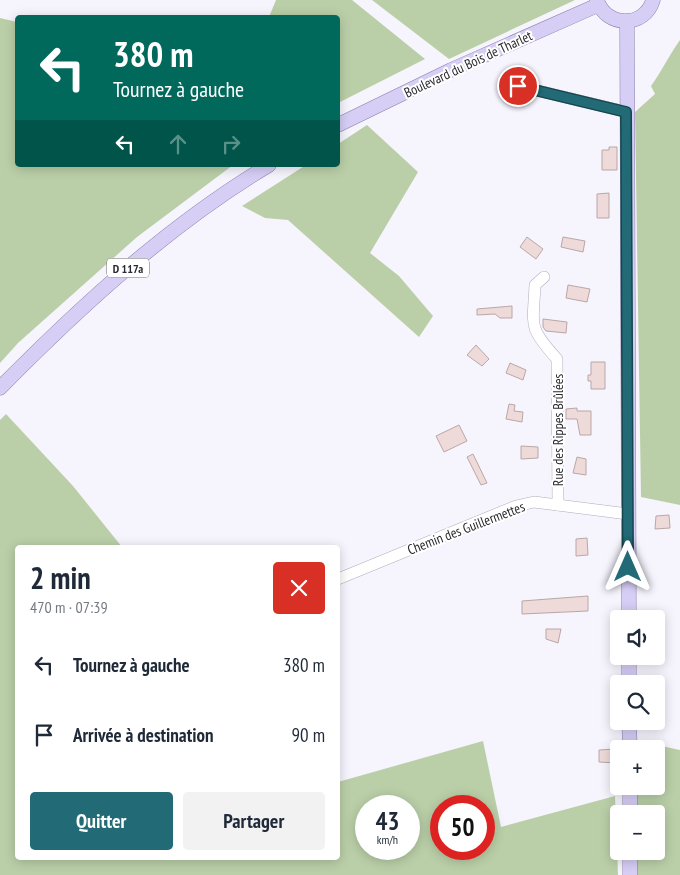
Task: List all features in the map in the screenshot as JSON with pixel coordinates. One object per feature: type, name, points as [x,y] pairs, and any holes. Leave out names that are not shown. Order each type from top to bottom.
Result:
[{"type":"main road","points":[[598,2],[612,19],[627,22],[645,14],[653,0]]},
{"type":"main road","name":"Boulevard du Bois de Tharlet","points":[[340,124],[598,2]]},
{"type":"main road","points":[[627,22],[629,610]]},
{"type":"main road","name":"D 117a","points":[[0,388],[113,280],[154,245],[217,197],[266,167]]},
{"type":"main road","points":[[630,860],[630,875]]},
{"type":"street","points":[[518,86],[626,112]]},
{"type":"street","name":"Rue des Rippes Brûlées","points":[[544,277],[535,285],[533,325],[538,337],[557,359],[558,505]]},
{"type":"street","name":"Chemin des Guillermettes","points":[[340,578],[516,506],[534,502],[628,514]]},
{"type":"green space","points":[[276,0],[352,0],[425,59],[340,102],[340,15],[270,15]]},
{"type":"green space","points":[[372,0],[575,0],[449,59]]},
{"type":"green space","points":[[0,18],[15,22],[15,167],[230,167],[137,237],[18,343],[0,363]]},
{"type":"green space","points":[[680,40],[680,505],[641,497],[635,112],[655,94],[651,86]]},
{"type":"green space","points":[[367,125],[418,172],[370,253],[399,276],[433,316],[419,337],[288,220],[265,218],[242,206],[303,167],[340,167],[340,143]]},
{"type":"green space","points":[[6,414],[73,486],[120,545],[15,545],[15,860],[340,860],[340,781],[483,741],[494,795],[430,795],[430,860],[495,860],[495,798],[501,827],[615,796],[615,805],[610,805],[610,860],[617,860],[618,875],[0,875],[0,420]]},
{"type":"green space","points":[[665,747],[680,750],[680,875],[637,875],[637,860],[665,860],[665,805],[637,805],[637,795],[665,795]]},
{"type":"building","points":[[609,147],[617,147],[617,170],[602,170],[602,150],[609,150]]},
{"type":"building","points":[[609,193],[609,218],[597,218],[597,194]]},
{"type":"building","points":[[527,237],[543,249],[536,259],[520,247]]},
{"type":"building","points":[[563,237],[585,241],[583,252],[561,247]]},
{"type":"building","points":[[568,285],[590,289],[587,302],[566,298]]},
{"type":"building","points":[[512,306],[512,318],[500,318],[495,314],[477,315],[477,309]]},
{"type":"building","points":[[543,319],[567,322],[566,333],[546,331],[543,327]]},
{"type":"building","points":[[476,345],[489,359],[482,366],[467,355]]},
{"type":"building","points":[[591,362],[605,362],[605,389],[591,389],[591,381],[588,381],[588,375],[591,375]]},
{"type":"building","points":[[510,363],[526,370],[523,380],[506,373]]},
{"type":"building","points":[[509,404],[515,405],[514,411],[523,412],[522,422],[506,419]]},
{"type":"building","points":[[577,408],[577,411],[591,411],[591,435],[580,435],[577,419],[566,419],[566,409]]},
{"type":"building","points":[[459,425],[467,441],[444,452],[436,436]]},
{"type":"building","points":[[521,446],[538,447],[538,458],[521,459]]},
{"type":"building","points":[[473,454],[487,483],[481,485],[467,457]]},
{"type":"building","points":[[577,457],[586,459],[586,475],[573,473]]},
{"type":"building","points":[[669,515],[670,528],[655,529],[656,516]]},
{"type":"building","points":[[587,538],[588,555],[576,556],[576,539]]},
{"type":"building","points":[[588,596],[588,611],[522,614],[522,601]]},
{"type":"building","points":[[546,629],[561,629],[558,643],[546,639]]},
{"type":"building","points":[[610,749],[610,763],[599,762],[599,750]]},
{"type":"route","points":[[518,86],[626,112],[628,567]]}]
